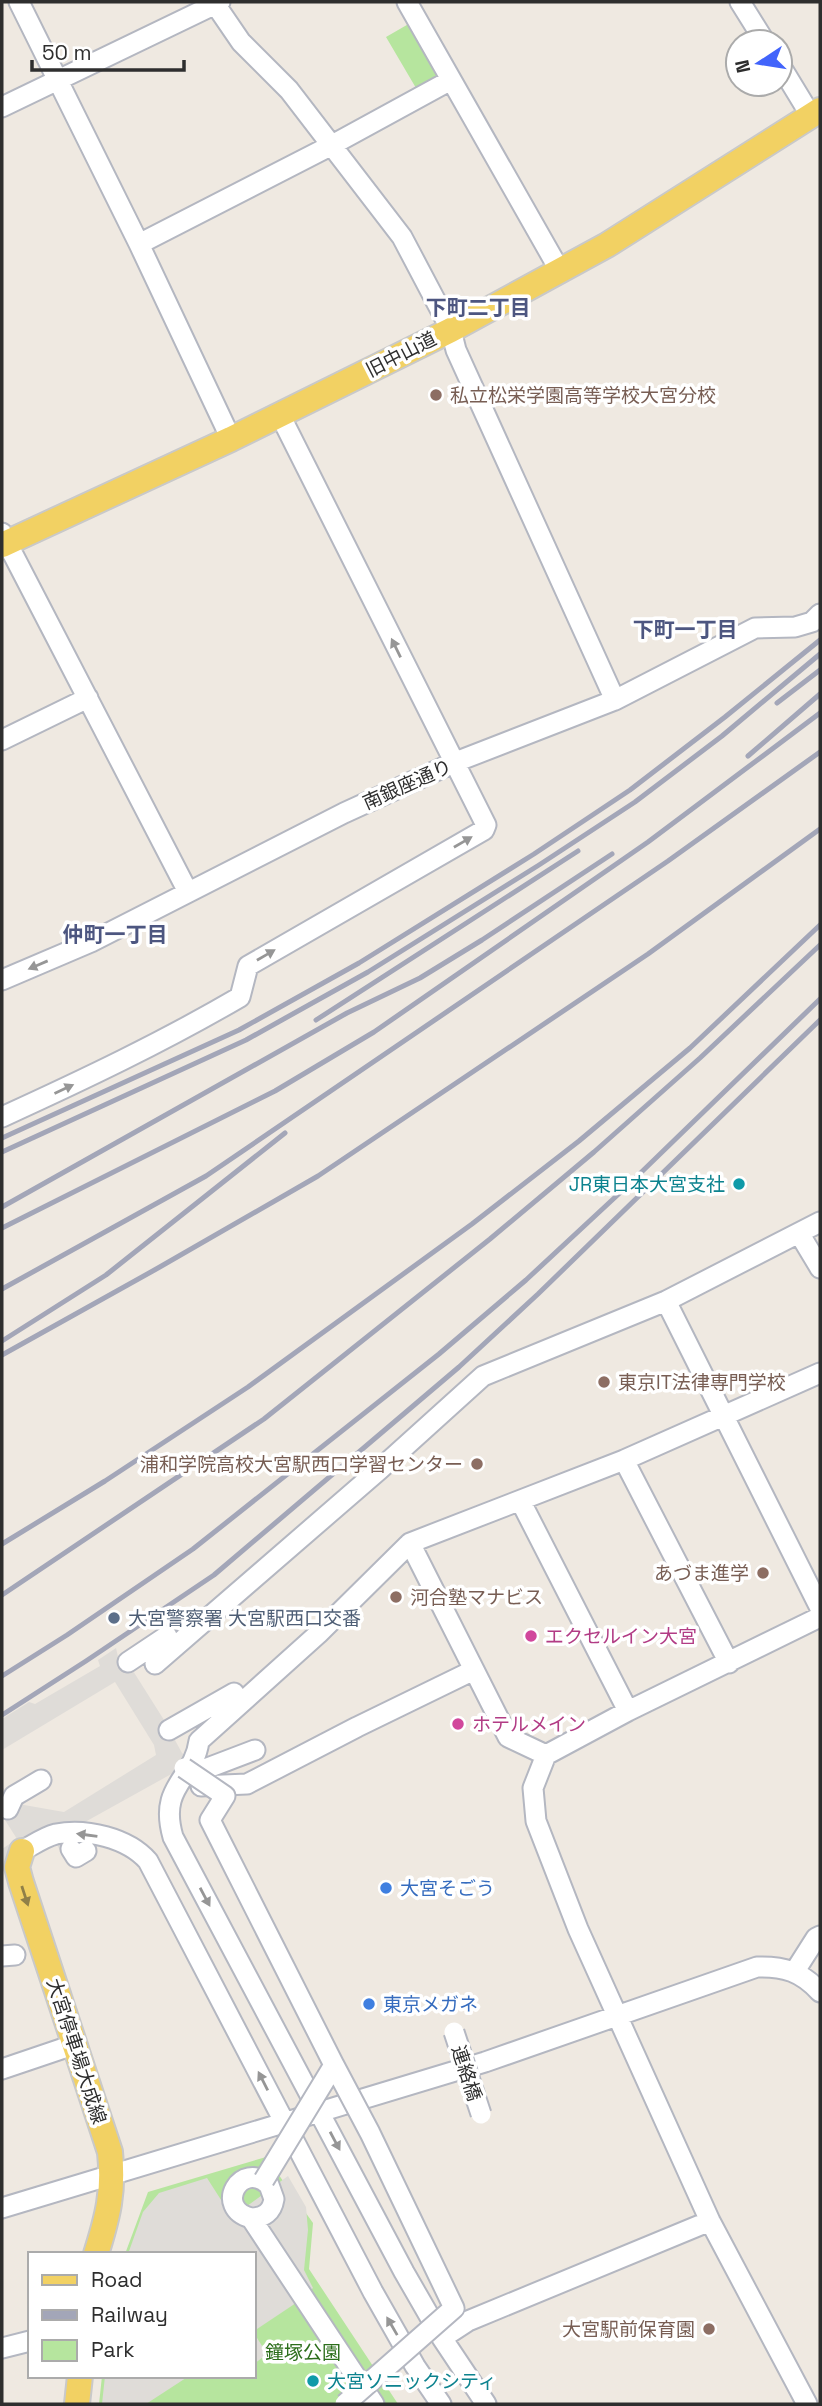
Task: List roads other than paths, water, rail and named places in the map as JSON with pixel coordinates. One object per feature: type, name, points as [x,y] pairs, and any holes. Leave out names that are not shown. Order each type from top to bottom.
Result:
[{"type":"main road","name":"旧中山道","points":[[3,540],[231,439],[451,330],[658,214],[816,113]]},
{"type":"main road","name":"大宮停車場大成線","points":[[22,1851],[17,1867],[21,1882],[76,2044],[111,2163],[110,2207],[97,2252]]},
{"type":"main road","points":[[77,2404],[80,2378]]},
{"type":"street","points":[[19,2],[139,244],[231,439]]},
{"type":"street","points":[[407,2],[560,271]]},
{"type":"street","points":[[740,2],[756,28]]},
{"type":"street","points":[[2,107],[217,3],[230,29],[289,90],[402,237],[451,330],[456,350],[615,700]]},
{"type":"street","points":[[139,244],[332,145],[451,80]]},
{"type":"street","points":[[794,84],[816,113]]},
{"type":"street","points":[[2,1117],[107,1069],[240,997],[248,966],[484,830],[486,825],[280,415]]},
{"type":"street","points":[[3,540],[188,892]]},
{"type":"street","name":"南銀座通り","points":[[2,980],[91,942],[307,830],[453,763],[615,700],[755,628],[795,627],[812,622],[820,614]]},
{"type":"street","points":[[2,740],[88,698]]},
{"type":"street","points":[[155,1664],[484,1376],[666,1301],[820,1222]]},
{"type":"street","points":[[799,1233],[820,1268]]},
{"type":"street","points":[[666,1301],[820,1608]]},
{"type":"street","points":[[486,2404],[442,2338],[319,2112],[173,1837],[169,1812],[198,1751],[199,1741],[318,1634],[410,1543],[624,1460],[820,1373]]},
{"type":"street","points":[[624,1460],[729,1663]]},
{"type":"street","points":[[521,1502],[628,1711]]},
{"type":"street","points":[[410,1543],[508,1737],[546,1755]]},
{"type":"street","points":[[807,2404],[710,2221],[578,1929],[536,1821],[533,1788],[546,1755],[628,1711],[820,1617]]},
{"type":"street","points":[[128,1662],[167,1636]]},
{"type":"street","points":[[184,1776],[247,1784],[474,1670]]},
{"type":"street","points":[[169,1730],[234,1693]]},
{"type":"street","points":[[184,1776],[255,1750]]},
{"type":"street","points":[[184,1776],[225,1796],[210,1820],[370,2133],[454,2308],[369,2396],[345,2404]]},
{"type":"street","points":[[11,1803],[41,1780]]},
{"type":"street","points":[[22,1851],[57,1834],[81,1833],[124,1843],[138,1850],[158,1876],[373,2292],[415,2366],[441,2404]]},
{"type":"street","points":[[794,1971],[820,1936]]},
{"type":"street","points":[[2,2208],[111,2163],[285,2123],[485,2062],[757,1967],[776,1966],[794,1971],[820,1992]]},
{"type":"street","name":"連絡橋","points":[[454,2032],[481,2115]]},
{"type":"street","points":[[2,2069],[76,2044]]},
{"type":"street","points":[[264,2180],[334,2065]]},
{"type":"street","points":[[248,2178],[264,2180],[272,2189],[273,2204],[264,2215],[251,2218],[242,2216],[236,2209],[233,2192],[238,2183],[248,2178]]},
{"type":"street","points":[[251,2218],[369,2396]]},
{"type":"street","points":[[442,2338],[468,2321],[710,2221]]},
{"type":"street","points":[[2,2348],[28,2342]]},
{"type":"railway","points":[[2,1138],[239,1030],[359,963],[534,854],[630,790],[820,640]]},
{"type":"railway","points":[[2,1152],[246,1040],[368,972],[635,802],[722,736],[820,654]]},
{"type":"railway","points":[[777,703],[820,670]]},
{"type":"railway","points":[[748,756],[820,694]]},
{"type":"railway","points":[[2,1228],[275,1091],[374,1032],[648,842],[820,713]]},
{"type":"railway","points":[[2,1289],[206,1176],[668,861],[820,752]]},
{"type":"railway","points":[[2,1355],[318,1176],[648,954],[820,829]]},
{"type":"railway","points":[[316,1020],[578,851]]},
{"type":"railway","points":[[2,1207],[347,1013],[420,978],[612,854]]},
{"type":"railway","points":[[2,1544],[105,1481],[248,1387],[472,1224],[579,1141],[690,1048],[820,925]]},
{"type":"railway","points":[[2,1595],[264,1419],[490,1239],[594,1152],[700,1058],[820,945]]},
{"type":"railway","points":[[2,1676],[193,1549],[439,1354],[526,1280],[624,1189],[820,999]]},
{"type":"railway","points":[[2,1715],[214,1575],[459,1367],[538,1294],[820,1020]]},
{"type":"railway","points":[[2,1341],[106,1275],[285,1133]]},
{"type":"place","name":"私立松栄学園高等学校大宮分校","points":[[436,395]]},
{"type":"place","name":"JR東日本大宮支社","points":[[739,1184]]},
{"type":"place","name":"東京IT法律専門学校","points":[[604,1382]]},
{"type":"place","name":"浦和学院高校大宮駅西口学習センター","points":[[477,1464]]},
{"type":"place","name":"あづま進学","points":[[763,1573]]},
{"type":"place","name":"河合塾マナビス","points":[[396,1597]]},
{"type":"place","name":"大宮警察署 大宮駅西口交番","points":[[114,1618]]},
{"type":"place","name":"エクセルイン大宮","points":[[531,1636]]},
{"type":"place","name":"ホテルメイン","points":[[458,1724]]},
{"type":"place","name":"大宮そごう","points":[[386,1888]]},
{"type":"place","name":"東京メガネ","points":[[369,2004]]},
{"type":"place","name":"大宮駅前保育園","points":[[709,2329]]},
{"type":"place","name":"大宮ソニックシティ","points":[[313,2381]]},
{"type":"district","name":"下町二丁目","points":[[478,308]]},
{"type":"district","name":"下町一丁目","points":[[685,630]]},
{"type":"district","name":"仲町一丁目","points":[[115,935]]},
{"type":"park label","name":"鐘塚公園","points":[[303,2352]]}]
